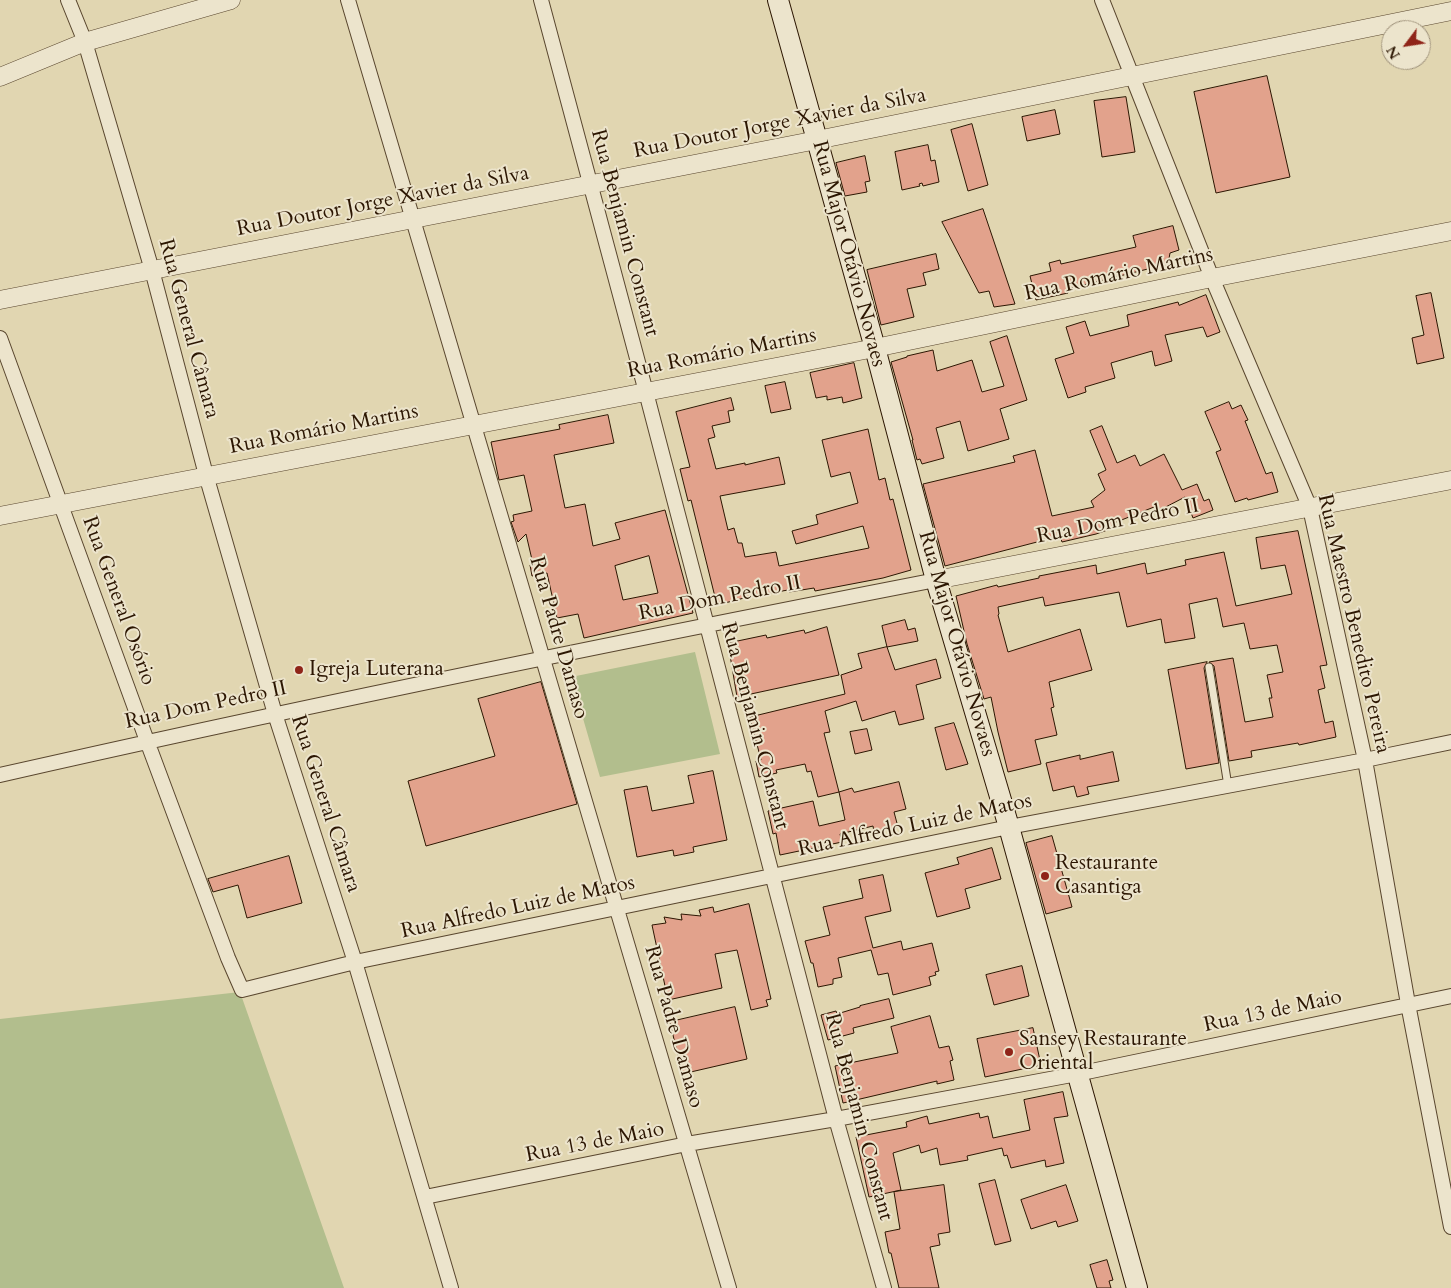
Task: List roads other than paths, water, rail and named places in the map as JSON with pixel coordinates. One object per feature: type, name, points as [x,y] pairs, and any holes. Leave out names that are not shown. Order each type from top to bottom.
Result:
[{"type":"main road","name":"Rua Major Otávio Novaes","points":[[778,0],[875,348],[936,580],[1009,827],[1137,1288]]},
{"type":"street","name":"Rua General Câmara","points":[[68,0],[85,42],[152,270],[206,475],[275,714],[355,962],[450,1288]]},
{"type":"street","points":[[0,76],[85,42],[231,0]]},
{"type":"street","name":"Rua Padre Damaso","points":[[348,0],[729,1288]]},
{"type":"street","name":"Rua Benjamin Constant","points":[[541,0],[646,392],[836,1120],[884,1288]]},
{"type":"street","name":"Rua Maestro Benedito Pereira","points":[[1102,0],[1212,278],[1310,508],[1365,760],[1408,1004],[1451,1228]]},
{"type":"street","name":"Rua Doutor Jorge Xavier da Silva","points":[[0,300],[817,140],[1451,11]]},
{"type":"street","name":"Rua Romário Martins","points":[[0,516],[875,348],[1212,278],[1451,232]]},
{"type":"street","name":"Rua General Osório","points":[[0,338],[147,741],[228,958],[242,990]]},
{"type":"street","name":"Rua Dom Pedro II","points":[[0,775],[147,741],[543,658],[1451,480]]},
{"type":"street","name":"Rua Alfredo Luiz de Matos","points":[[242,990],[355,962],[1009,827],[1451,742]]},
{"type":"street","name":"Rua 13 de Maio","points":[[425,1197],[687,1144],[836,1120],[1077,1074],[1451,996]]},
{"type":"lane","points":[[1209,667],[1228,786]]},
{"type":"place","name":"Igreja Luterana","points":[[299,670]]},
{"type":"place","name":"Restaurante Casantiga","points":[[1045,876]]},
{"type":"place","name":"Sansey Restaurante Oriental","points":[[1009,1052]]}]
